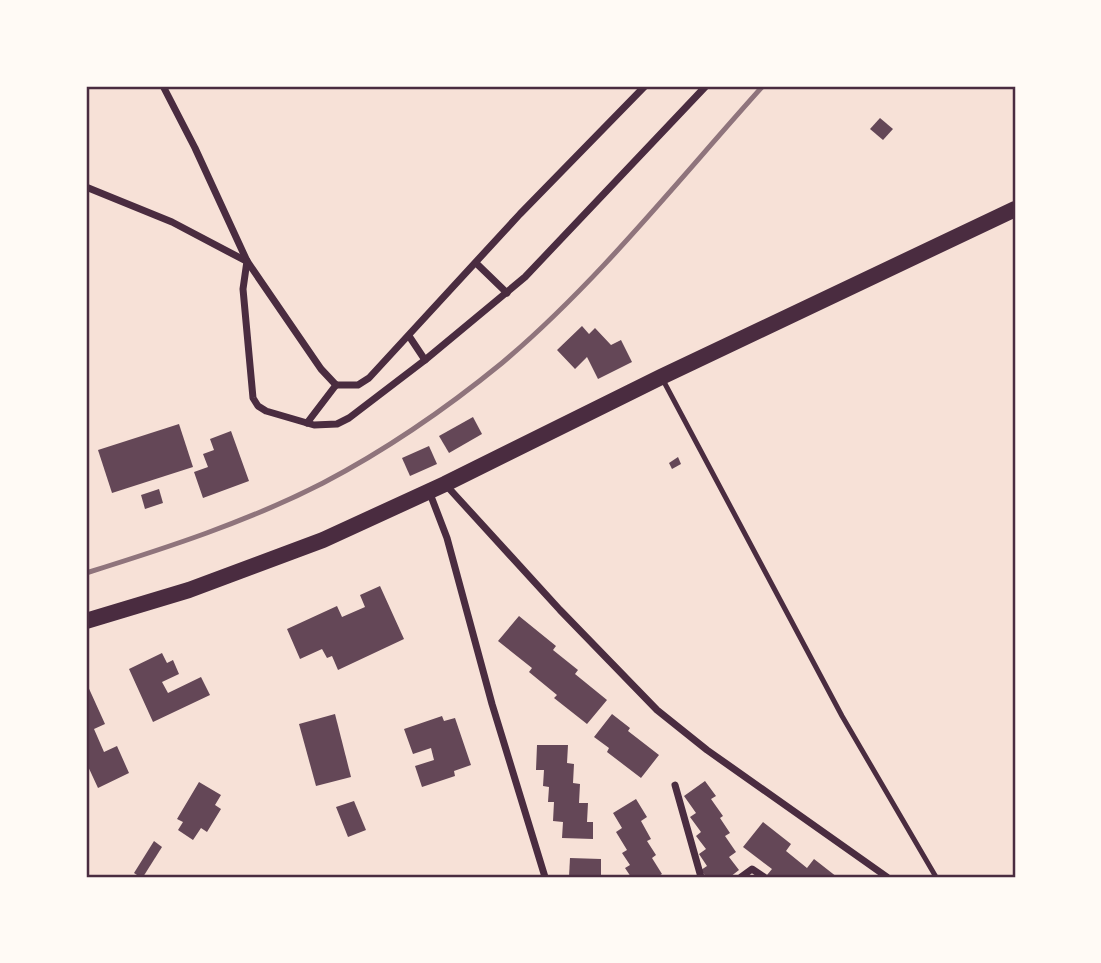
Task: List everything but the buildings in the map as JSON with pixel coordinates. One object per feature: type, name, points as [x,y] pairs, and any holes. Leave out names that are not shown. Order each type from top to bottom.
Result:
[{"type":"main road","points":[[86,621],[189,590],[295,552],[445,484],[661,377],[1015,209]]},
{"type":"street","points":[[163,86],[247,261],[320,369],[336,385],[358,385],[369,378],[645,86]]},
{"type":"street","points":[[247,261],[243,289],[253,398],[258,406],[266,411],[307,423],[337,424],[349,418],[425,360],[507,293],[544,258],[706,86]]},
{"type":"street","points":[[86,187],[172,222],[247,261]]},
{"type":"street","points":[[476,263],[507,293]]},
{"type":"street","points":[[409,336],[425,360]]},
{"type":"street","points":[[307,423],[336,385]]},
{"type":"street","points":[[445,484],[560,610],[657,710],[707,750],[887,877]]},
{"type":"street","points":[[429,491],[451,552],[492,704],[545,877]]},
{"type":"street","points":[[675,785],[701,877]]},
{"type":"street","points":[[741,877],[752,869],[764,877]]},
{"type":"lane","points":[[661,377],[842,716],[936,877]]},
{"type":"railway","points":[[86,573],[206,533],[294,497],[370,457],[438,412],[502,363],[571,299],[637,229],[763,86]]}]
